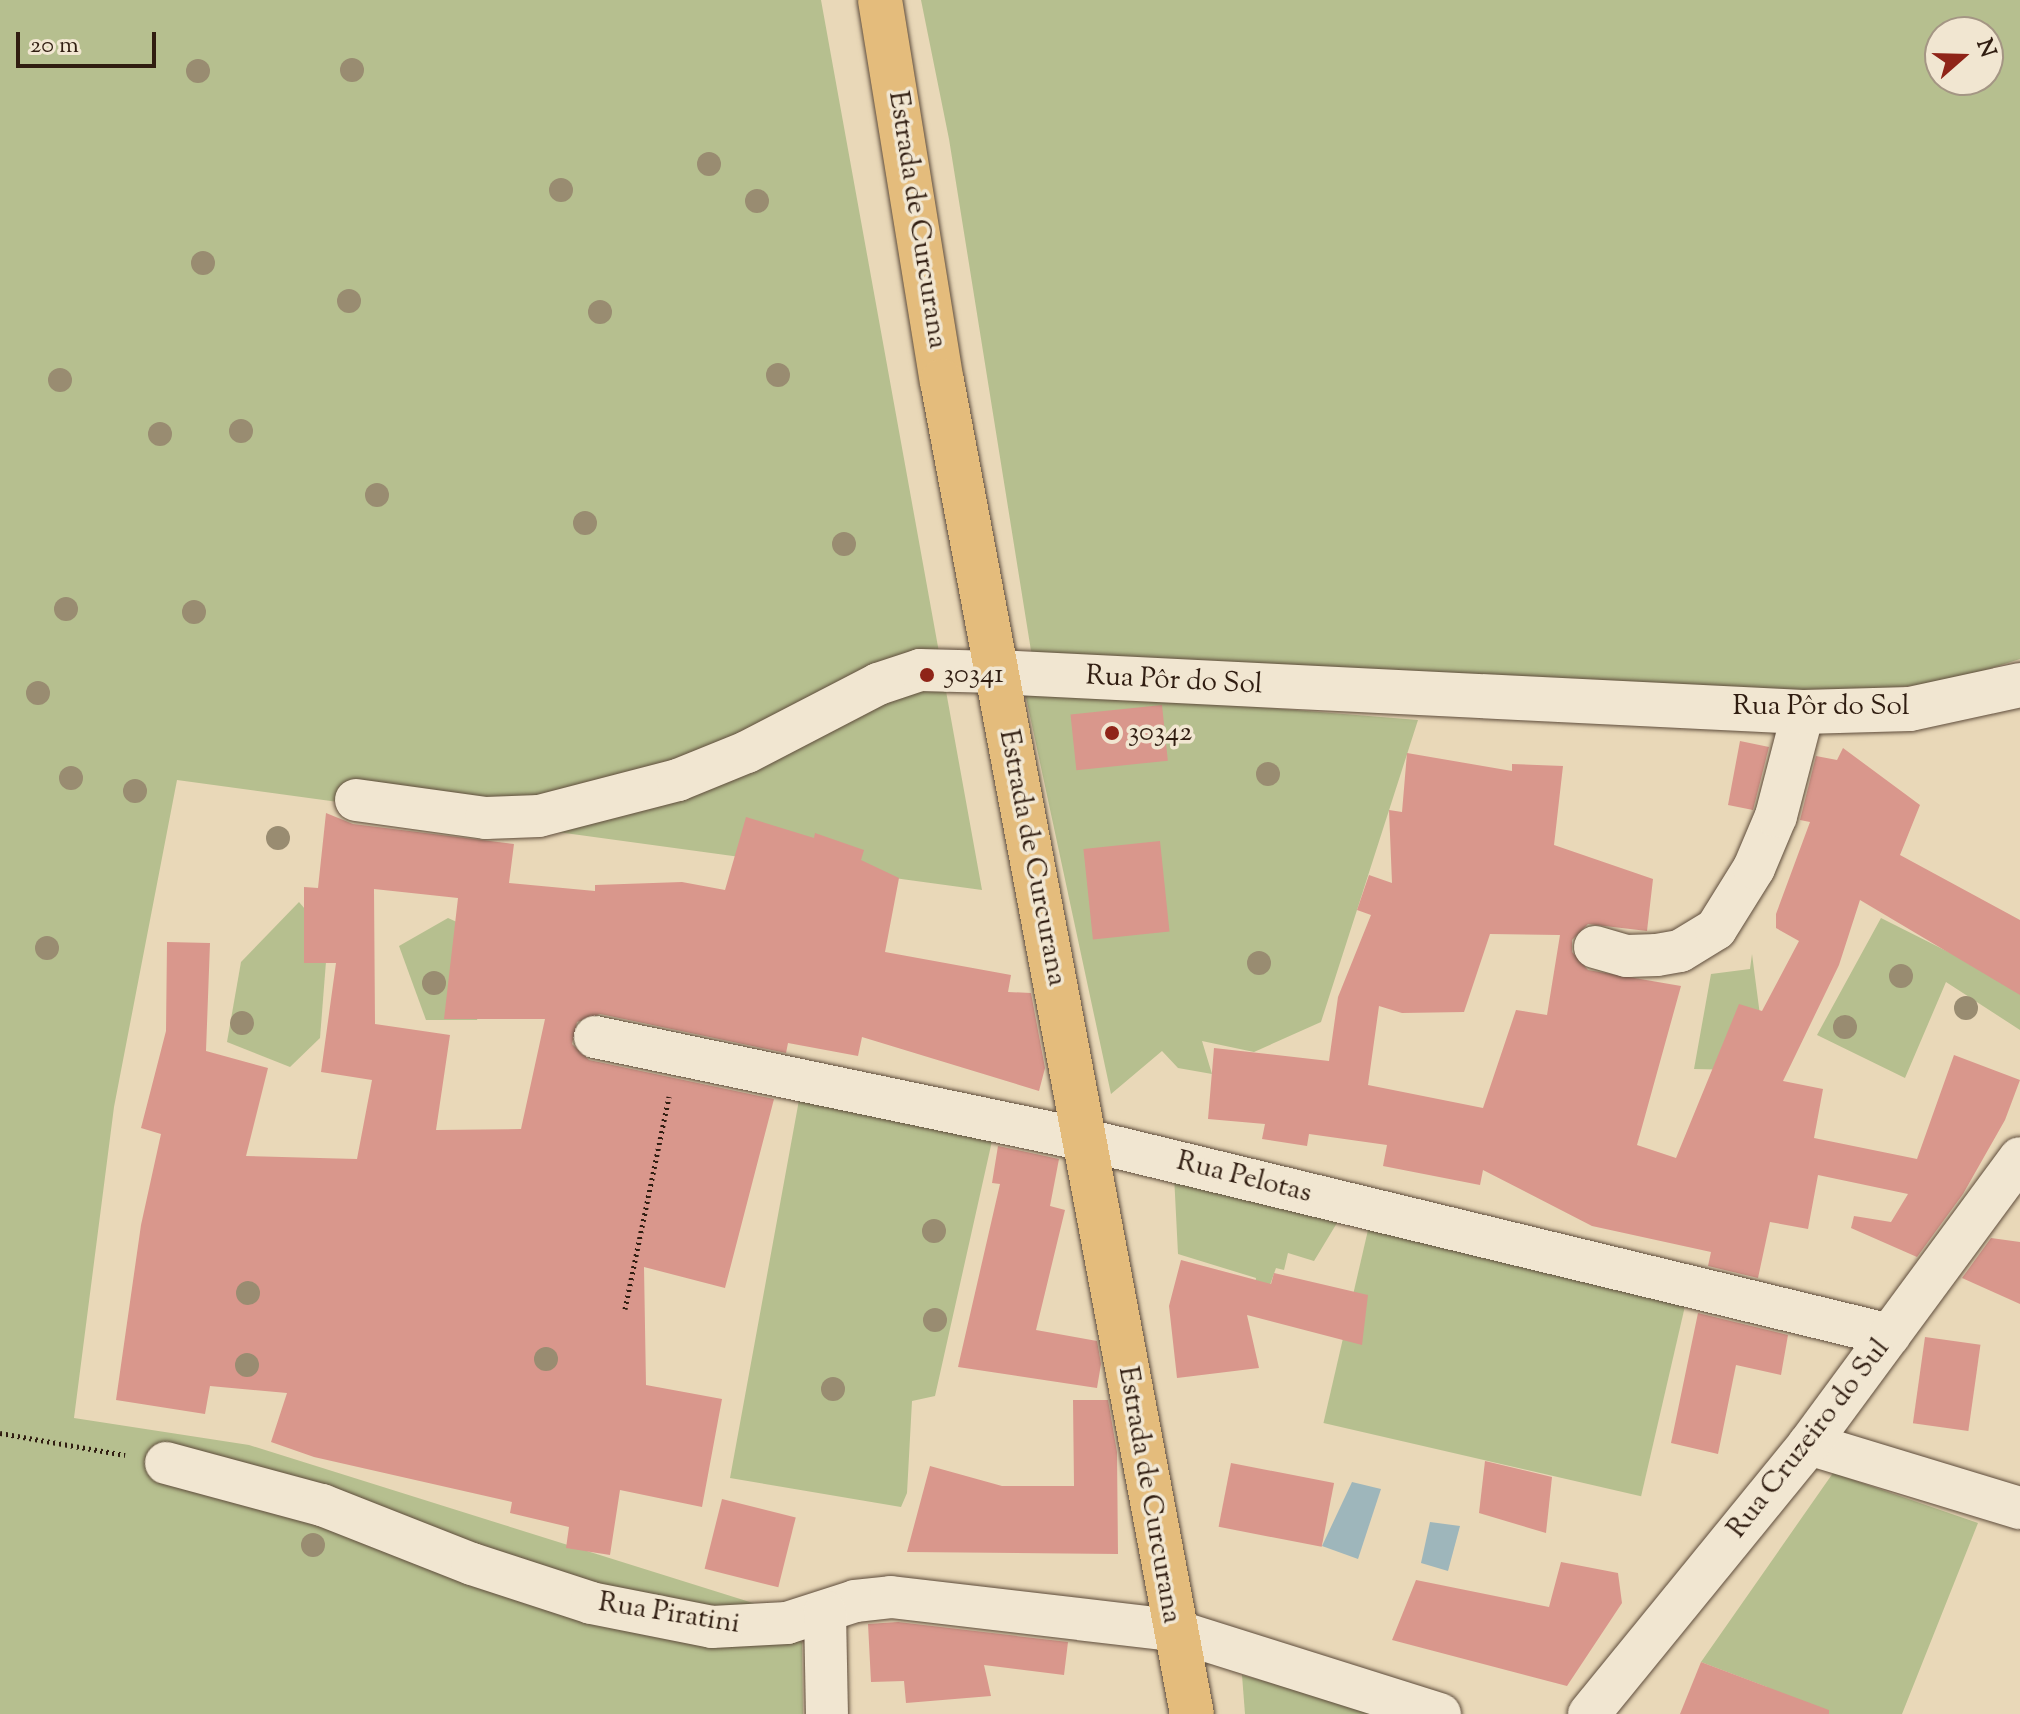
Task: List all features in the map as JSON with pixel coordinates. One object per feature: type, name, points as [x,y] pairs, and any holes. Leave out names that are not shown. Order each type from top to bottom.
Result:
[{"type":"main road","name":"Estrada de Curcurana","points":[[880,0],[996,672],[1086,1140],[1173,1630],[1192,1714]]},
{"type":"main road","name":"Rua Pôr do Sol","points":[[996,672],[1803,712],[1910,709],[2020,685]]},
{"type":"street","name":"Rua Pôr do Sol","points":[[356,800],[486,818],[539,816],[678,780],[747,752],[878,684],[920,670],[996,672]]},
{"type":"street","points":[[1595,947],[1627,956],[1657,955],[1680,951],[1716,929],[1754,868],[1776,816],[1803,712]]},
{"type":"street","name":"Rua Pelotas","points":[[595,1037],[1086,1140],[1890,1335]]},
{"type":"street","name":"Rua Cruzeiro do Sul","points":[[1589,1714],[1809,1444],[2019,1162]]},
{"type":"street","points":[[1809,1444],[2020,1508]]},
{"type":"street","name":"Rua Piratini","points":[[166,1463],[322,1505],[472,1564],[591,1603],[712,1627],[762,1627],[825,1612],[855,1601],[891,1597],[1173,1630],[1440,1714]]},
{"type":"street","points":[[825,1612],[827,1714]]},
{"type":"path","points":[[625,1309],[678,1052]]},
{"type":"path","points":[[0,1433],[166,1463]]},
{"type":"green space","points":[[0,0],[821,0],[982,890],[177,780],[114,1107],[74,1418],[249,1445],[753,1603],[802,1642],[803,1714],[0,1714]]},
{"type":"green space","points":[[921,0],[2020,0],[2020,659],[1948,682],[1828,694],[1032,657],[949,139]]},
{"type":"green space","points":[[1024,688],[1418,720],[1321,1022],[1254,1052],[1202,1041],[1212,1074],[1178,1068],[1162,1051],[1111,1094]]},
{"type":"green space","points":[[299,902],[328,936],[320,1038],[290,1067],[227,1042],[241,962]]},
{"type":"green space","points":[[448,918],[503,943],[477,1020],[426,1020],[399,946]]},
{"type":"green space","points":[[1881,918],[2020,988],[2020,1030],[1946,982],[1905,1078],[1817,1035]]},
{"type":"green space","points":[[1752,954],[1766,1061],[1740,1070],[1694,1069],[1711,974],[1750,969]]},
{"type":"green space","points":[[799,1100],[992,1141],[935,1396],[912,1401],[907,1493],[901,1507],[730,1478]]},
{"type":"green space","points":[[1174,1175],[1340,1218],[1314,1261],[1288,1253],[1284,1270],[1276,1268],[1260,1313],[1251,1312],[1256,1278],[1178,1254]]},
{"type":"green space","points":[[1368,1230],[1686,1303],[1641,1496],[1323,1423]]},
{"type":"green space","points":[[1833,1473],[1978,1523],[1902,1714],[1757,1714],[1767,1687],[1701,1662]]},
{"type":"green space","points":[[1242,1675],[1384,1714],[1245,1714]]},
{"type":"water","points":[[1352,1482],[1381,1489],[1358,1559],[1322,1546]]},
{"type":"water","points":[[1430,1522],[1460,1526],[1448,1571],[1421,1563]]},
{"type":"building","points":[[1162,705],[1168,761],[1076,770],[1071,715]]},
{"type":"building","points":[[1740,741],[1769,747],[1753,810],[1728,805]]},
{"type":"building","points":[[1843,748],[1920,805],[1900,855],[2020,920],[2020,995],[1860,900],[1839,965],[1783,1081],[1823,1089],[1814,1138],[1917,1159],[1954,1055],[2020,1080],[2005,1120],[1963,1194],[1917,1257],[1851,1228],[1854,1216],[1891,1222],[1908,1194],[1818,1175],[1808,1229],[1770,1222],[1758,1278],[1708,1266],[1711,1252],[1592,1226],[1483,1170],[1480,1185],[1383,1166],[1387,1145],[1309,1134],[1307,1146],[1262,1139],[1265,1124],[1208,1119],[1214,1048],[1329,1061],[1338,997],[1371,915],[1357,910],[1369,875],[1392,883],[1389,810],[1402,812],[1407,753],[1512,771],[1512,764],[1563,766],[1554,845],[1653,879],[1647,931],[1588,924],[1572,940],[1572,952],[1588,970],[1681,986],[1637,1145],[1676,1158],[1739,1004],[1762,1011],[1799,941],[1776,928],[1776,914],[1810,822],[1800,820],[1816,756],[1837,760]],"holes":[[[1490,934],[1560,935],[1547,1015],[1516,1010],[1483,1108],[1368,1085],[1379,1006],[1402,1013],[1464,1012]]]},
{"type":"building","points":[[326,813],[353,824],[514,844],[509,883],[595,891],[595,885],[682,882],[725,890],[746,817],[814,838],[815,833],[864,850],[861,860],[899,878],[885,952],[1011,975],[1008,992],[1031,993],[1045,1068],[1039,1091],[862,1037],[858,1056],[788,1043],[786,1053],[600,1014],[577,1022],[572,1044],[589,1060],[774,1099],[725,1288],[644,1267],[646,1385],[722,1399],[702,1507],[620,1490],[610,1555],[566,1548],[569,1527],[510,1513],[512,1502],[314,1457],[271,1442],[287,1393],[210,1386],[205,1414],[116,1400],[141,1225],[161,1134],[141,1128],[166,1031],[167,942],[210,943],[206,1051],[268,1068],[246,1156],[357,1159],[372,1080],[321,1072],[336,963],[304,963],[304,887],[318,888]],"holes":[[[374,889],[458,898],[444,1019],[545,1019],[521,1129],[436,1130],[450,1035],[375,1024]]]},
{"type":"building","points":[[1160,841],[1170,932],[1093,940],[1083,849]]},
{"type":"building","points":[[998,1146],[1059,1159],[1050,1206],[1065,1210],[1036,1330],[1097,1341],[1101,1364],[1097,1388],[958,1367],[1000,1184],[992,1183]]},
{"type":"building","points":[[1991,1238],[2020,1242],[2020,1304],[1962,1278]]},
{"type":"building","points":[[1181,1260],[1271,1284],[1274,1273],[1368,1295],[1362,1345],[1247,1315],[1259,1368],[1177,1378],[1169,1306]]},
{"type":"building","points":[[1698,1313],[1788,1335],[1781,1375],[1736,1365],[1718,1454],[1671,1443]]},
{"type":"building","points":[[1925,1337],[1980,1345],[1968,1431],[1913,1423]]},
{"type":"building","points":[[1073,1400],[1108,1400],[1117,1452],[1118,1554],[907,1552],[930,1466],[1002,1486],[1074,1486]]},
{"type":"building","points":[[1485,1461],[1552,1477],[1546,1533],[1479,1513]]},
{"type":"building","points":[[1231,1463],[1334,1483],[1322,1547],[1219,1527]]},
{"type":"building","points":[[722,1499],[796,1517],[778,1587],[705,1569]]},
{"type":"building","points":[[1561,1562],[1618,1573],[1622,1603],[1567,1686],[1392,1640],[1416,1580],[1549,1607]]},
{"type":"building","points":[[898,1622],[1068,1642],[1064,1675],[984,1665],[991,1696],[906,1703],[904,1681],[871,1682],[868,1624]]},
{"type":"building","points":[[1701,1662],[1829,1710],[1829,1714],[1680,1714]]},
{"type":"place","name":"30341","points":[[927,675]]},
{"type":"place","name":"30342","points":[[1112,733]]}]
